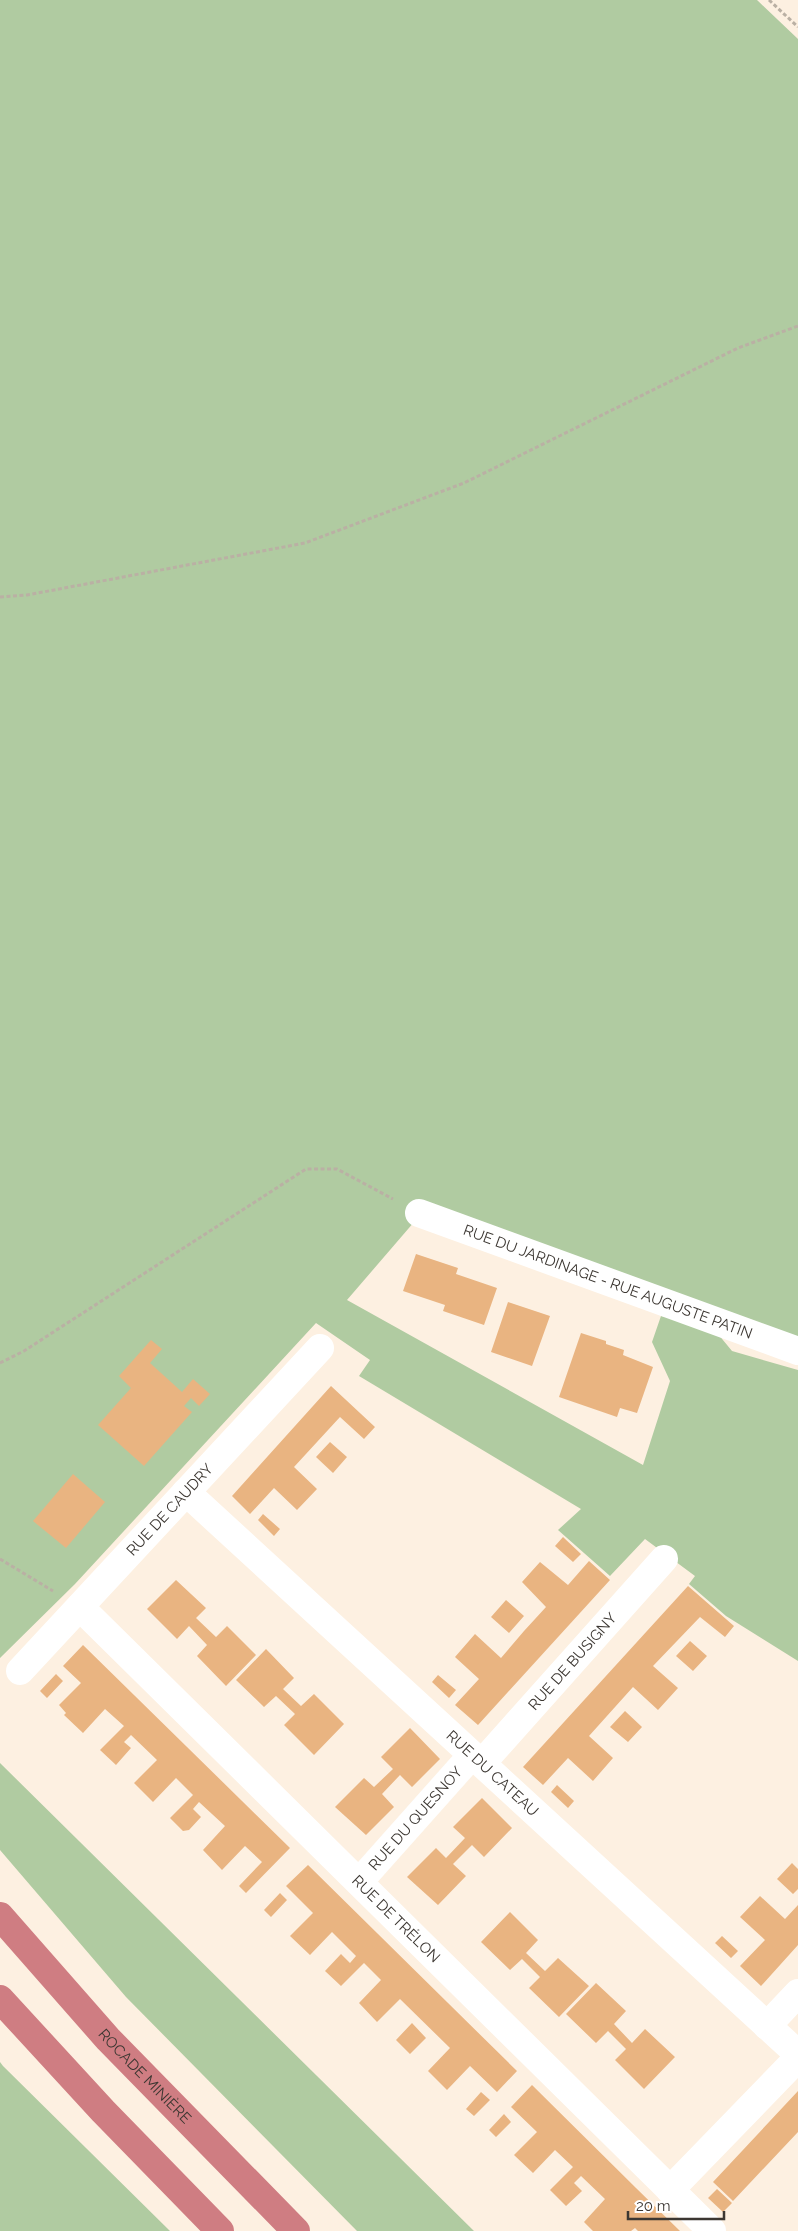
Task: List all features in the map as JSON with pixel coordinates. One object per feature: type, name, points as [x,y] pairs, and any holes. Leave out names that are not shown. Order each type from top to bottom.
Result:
[{"type":"highway","name":"ROCADE MINIÈRE","points":[[0,1916],[108,2039],[296,2231]]},
{"type":"highway","points":[[0,1999],[103,2111],[220,2231]]},
{"type":"street","name":"RUE DU JARDINAGE - RUE AUGUSTE PATIN","points":[[419,1214],[798,1351]]},
{"type":"street","name":"RUE DE CAUDRY","points":[[20,1671],[320,1348]]},
{"type":"street","name":"RUE DU CATEAU","points":[[186,1492],[768,2026],[798,2056]]},
{"type":"street","name":"RUE DE BUSIGNY","points":[[477,1760],[664,1559]]},
{"type":"street","name":"RUE DE TRÉLON","points":[[80,1607],[712,2231]]},
{"type":"street","name":"RUE DU QUESNOY","points":[[359,1882],[477,1760]]},
{"type":"street","points":[[768,2026],[798,1993]]},
{"type":"street","points":[[670,2190],[798,2056]]},
{"type":"path","points":[[769,0],[798,27]]},
{"type":"path","points":[[0,597],[27,594],[305,543],[464,483],[738,348],[798,326]]},
{"type":"path","points":[[0,1363],[24,1351],[306,1169],[337,1168],[419,1214]]},
{"type":"path","points":[[0,1559],[80,1607]]},
{"type":"green space","points":[[0,0],[757,0],[798,39],[798,1338],[427,1207],[347,1300],[643,1465],[670,1381],[652,1342],[661,1316],[693,1322],[718,1334],[732,1351],[798,1370],[798,1661],[726,1616],[689,1584],[695,1576],[645,1539],[610,1576],[558,1530],[581,1509],[359,1376],[370,1360],[316,1323],[75,1584],[0,1658]]},
{"type":"green space","points":[[0,1763],[474,2231],[357,2231],[126,1997],[0,1850]]},
{"type":"green space","points":[[0,2062],[3,2066],[170,2231],[0,2231]]},
{"type":"building","points":[[416,1254],[458,1268],[456,1274],[497,1288],[484,1325],[443,1311],[445,1305],[403,1291]]},
{"type":"building","points":[[508,1302],[550,1316],[532,1366],[491,1352]]},
{"type":"building","points":[[581,1333],[606,1341],[606,1344],[624,1350],[623,1355],[653,1367],[637,1413],[620,1408],[617,1417],[559,1397]]},
{"type":"building","points":[[151,1340],[162,1349],[150,1363],[182,1392],[193,1379],[210,1394],[199,1406],[191,1398],[184,1406],[192,1412],[144,1466],[98,1425],[131,1388],[119,1376]]},
{"type":"building","points":[[331,1386],[375,1427],[364,1439],[340,1417],[294,1467],[317,1489],[297,1510],[274,1488],[250,1514],[232,1496]]},
{"type":"building","points":[[330,1442],[347,1457],[333,1473],[316,1457]]},
{"type":"building","points":[[73,1474],[105,1502],[66,1548],[33,1521]]},
{"type":"building","points":[[263,1514],[280,1529],[274,1536],[258,1520]]},
{"type":"building","points":[[563,1537],[581,1554],[573,1562],[555,1546]]},
{"type":"building","points":[[589,1561],[610,1580],[478,1725],[455,1705],[479,1679],[455,1657],[475,1634],[501,1658],[546,1607],[522,1582],[540,1562],[568,1585]]},
{"type":"building","points":[[176,1580],[206,1608],[196,1618],[216,1637],[227,1626],[256,1655],[226,1686],[197,1656],[207,1645],[189,1626],[177,1639],[147,1609]]},
{"type":"building","points":[[688,1586],[734,1626],[725,1637],[700,1617],[653,1666],[678,1688],[658,1710],[633,1687],[589,1736],[613,1758],[593,1781],[568,1758],[543,1785],[523,1767]]},
{"type":"building","points":[[506,1600],[524,1616],[509,1633],[491,1617]]},
{"type":"building","points":[[690,1641],[707,1656],[693,1671],[676,1656]]},
{"type":"building","points":[[83,1645],[290,1848],[246,1893],[239,1886],[262,1862],[245,1846],[222,1870],[203,1850],[225,1826],[199,1802],[193,1809],[201,1817],[189,1830],[183,1831],[170,1818],[193,1795],[176,1778],[153,1802],[134,1783],[157,1760],[131,1735],[124,1742],[131,1748],[116,1765],[100,1750],[124,1726],[105,1709],[83,1733],[64,1715],[66,1713],[59,1705],[81,1683],[63,1666]]},
{"type":"building","points":[[266,1649],[294,1678],[283,1689],[301,1706],[314,1694],[344,1724],[314,1755],[284,1725],[295,1714],[276,1696],[264,1707],[236,1680]]},
{"type":"building","points":[[56,1674],[63,1681],[47,1698],[40,1691]]},
{"type":"building","points":[[438,1675],[456,1690],[449,1698],[432,1682]]},
{"type":"building","points":[[625,1711],[642,1727],[628,1742],[610,1727]]},
{"type":"building","points":[[410,1728],[440,1759],[412,1787],[400,1775],[382,1794],[394,1807],[366,1835],[335,1807],[364,1778],[374,1787],[393,1769],[381,1757]]},
{"type":"building","points":[[557,1785],[574,1801],[568,1808],[551,1792]]},
{"type":"building","points":[[482,1798],[512,1828],[484,1857],[472,1845],[453,1864],[466,1876],[438,1905],[407,1877],[436,1848],[446,1858],[465,1838],[453,1827]]},
{"type":"building","points":[[792,1863],[798,1869],[798,1889],[793,1894],[777,1879]]},
{"type":"building","points":[[308,1865],[517,2071],[497,2092],[470,2066],[447,2090],[428,2071],[450,2048],[400,1999],[377,2022],[359,2003],[381,1980],[364,1963],[341,1986],[325,1971],[341,1954],[350,1963],[356,1956],[332,1932],[310,1955],[290,1936],[313,1913],[286,1886]]},
{"type":"building","points":[[280,1893],[287,1900],[271,1917],[264,1910]]},
{"type":"building","points":[[760,1896],[785,1919],[798,1905],[798,1945],[761,1986],[740,1966],[765,1940],[740,1917]]},
{"type":"building","points":[[510,1912],[538,1940],[526,1953],[545,1971],[558,1958],[589,1986],[559,2017],[529,1988],[540,1977],[522,1959],[510,1970],[481,1942]]},
{"type":"building","points":[[722,1936],[738,1951],[731,1958],[715,1943]]},
{"type":"building","points":[[596,1983],[626,2011],[614,2024],[632,2043],[645,2029],[675,2057],[644,2089],[615,2060],[626,2049],[608,2031],[596,2043],[566,2014]]},
{"type":"building","points":[[412,2023],[426,2038],[410,2054],[396,2040]]},
{"type":"building","points":[[532,2085],[680,2231],[638,2231],[635,2228],[631,2231],[593,2231],[584,2222],[605,2199],[581,2176],[574,2183],[582,2191],[566,2206],[550,2190],[573,2167],[555,2150],[533,2173],[514,2155],[537,2132],[511,2107]]},
{"type":"building","points":[[798,2091],[798,2132],[733,2201],[713,2182]]},
{"type":"building","points":[[481,2092],[490,2100],[474,2116],[466,2109]]},
{"type":"building","points":[[504,2114],[511,2122],[496,2137],[489,2130]]},
{"type":"building","points":[[717,2189],[732,2203],[723,2212],[708,2198]]}]
